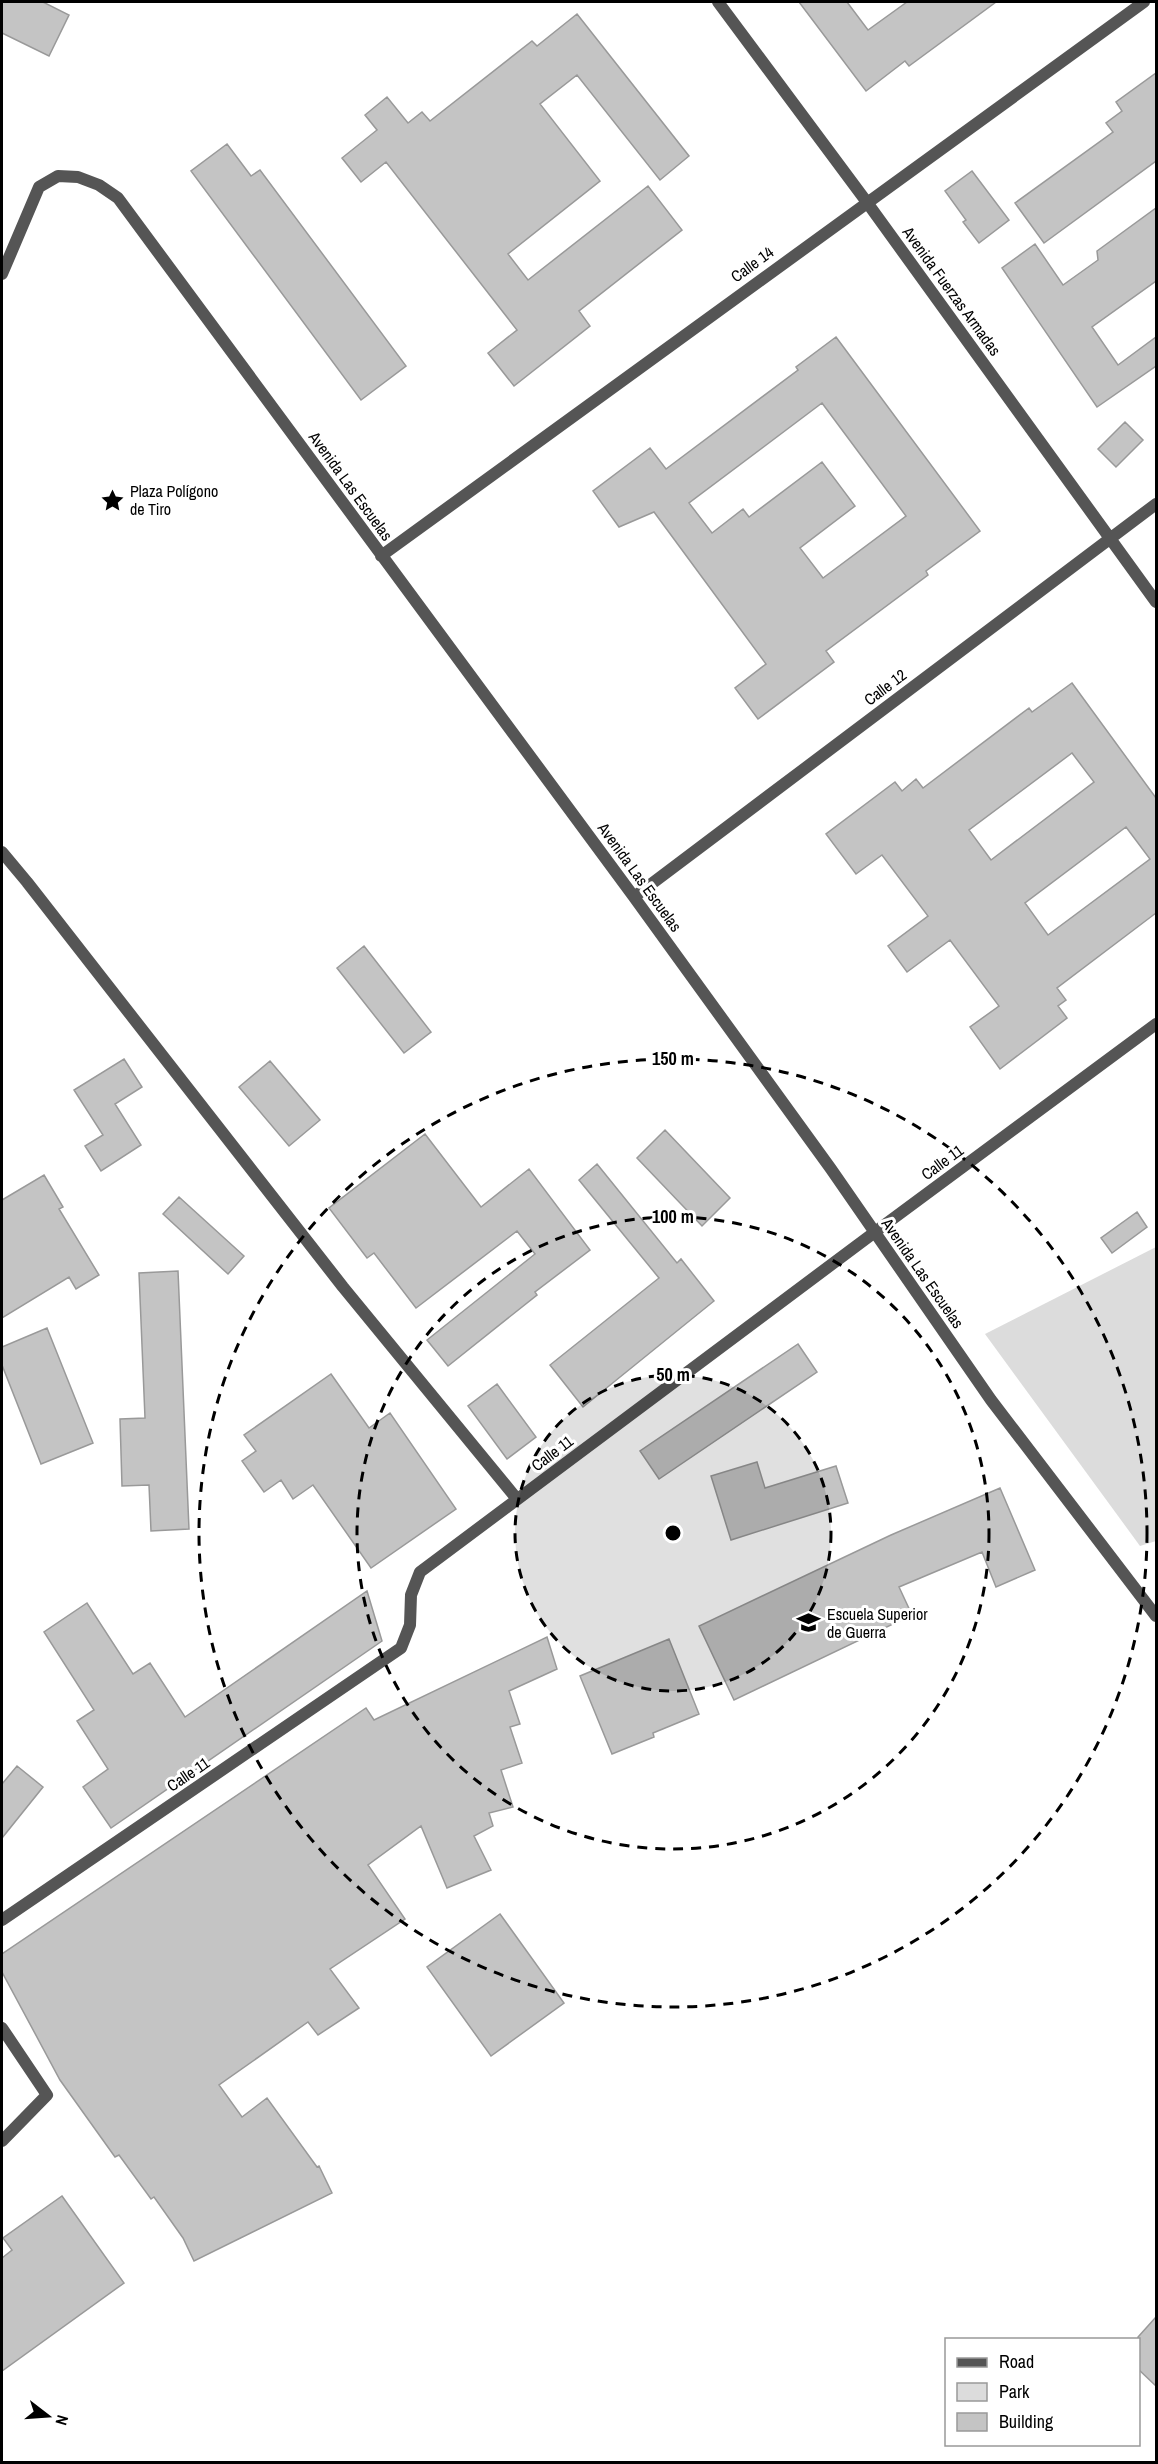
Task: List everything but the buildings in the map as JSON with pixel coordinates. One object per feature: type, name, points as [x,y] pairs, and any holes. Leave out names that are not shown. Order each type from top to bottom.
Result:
[{"type":"street","name":"Avenida Fuerzas Armadas","points":[[718,2],[866,201],[1156,602]]},
{"type":"street","name":"Calle 14","points":[[381,556],[866,201],[1144,2]]},
{"type":"street","name":"Avenida Las Escuelas","points":[[2,274],[39,187],[58,176],[78,177],[99,185],[118,198],[634,897],[874,1232],[991,1400],[1156,1616]]},
{"type":"street","name":"Calle 12","points":[[634,897],[1156,504]]},
{"type":"street","points":[[2,852],[343,1287],[517,1499]]},
{"type":"street","name":"Calle 11","points":[[2,1920],[401,1648],[410,1625],[411,1595],[420,1572],[1156,1024]]},
{"type":"street","points":[[1146,1600],[1156,1592]]},
{"type":"street","points":[[2,2028],[47,2095],[2,2141]]},
{"type":"green space","points":[[1156,1247],[1156,1541],[1140,1546],[985,1334]]},
{"type":"place","name":"Plaza Polígono de Tiro","points":[[112,500]]},
{"type":"place","name":"Escuela Superior de Guerra","points":[[809,1623]]}]
